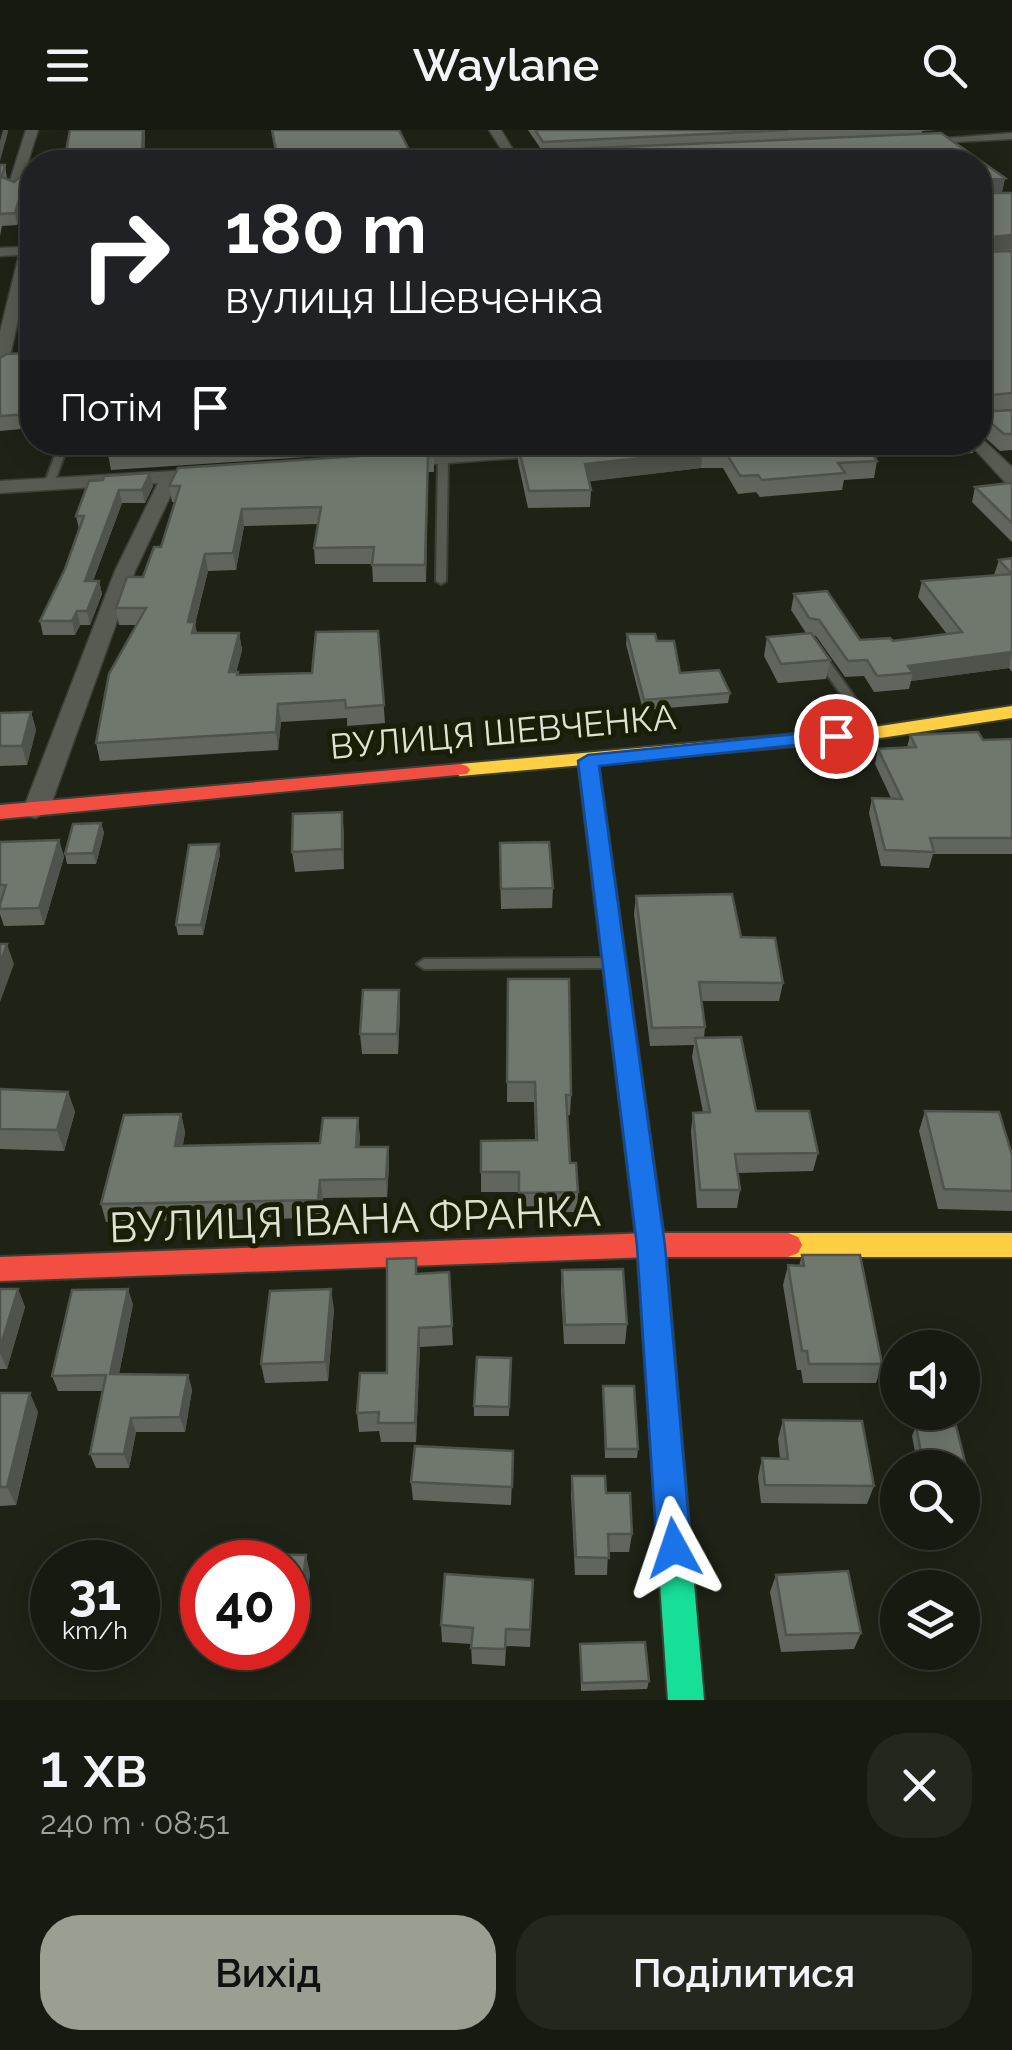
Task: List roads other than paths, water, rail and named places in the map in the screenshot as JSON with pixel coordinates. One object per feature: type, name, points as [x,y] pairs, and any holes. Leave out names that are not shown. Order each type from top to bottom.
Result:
[{"type":"street","points":[[906,142],[1012,136]]},
{"type":"street","points":[[982,138],[997,148]]},
{"type":"street","points":[[7,187],[20,157]]},
{"type":"street","points":[[0,365],[7,318],[20,281]]},
{"type":"street","points":[[384,463],[488,455]]},
{"type":"street","points":[[990,455],[1012,478]]},
{"type":"street","points":[[0,487],[228,474]]},
{"type":"street","points":[[36,810],[125,571],[170,478]]},
{"type":"street","name":"ВУЛИЦЯ ШЕВЧЕНКА","points":[[0,812],[588,761],[874,732],[1012,712]]},
{"type":"street","points":[[588,761],[651,1246],[686,1700]]},
{"type":"street","name":"ВУЛИЦЯ ІВАНА ФРАНКА","points":[[0,1270],[651,1246],[1012,1246]]},
{"type":"lane","points":[[49,484],[61,455]]},
{"type":"lane","points":[[441,581],[442,458]]},
{"type":"lane","points":[[809,640],[874,732]]},
{"type":"lane","points":[[424,964],[614,963]]}]
